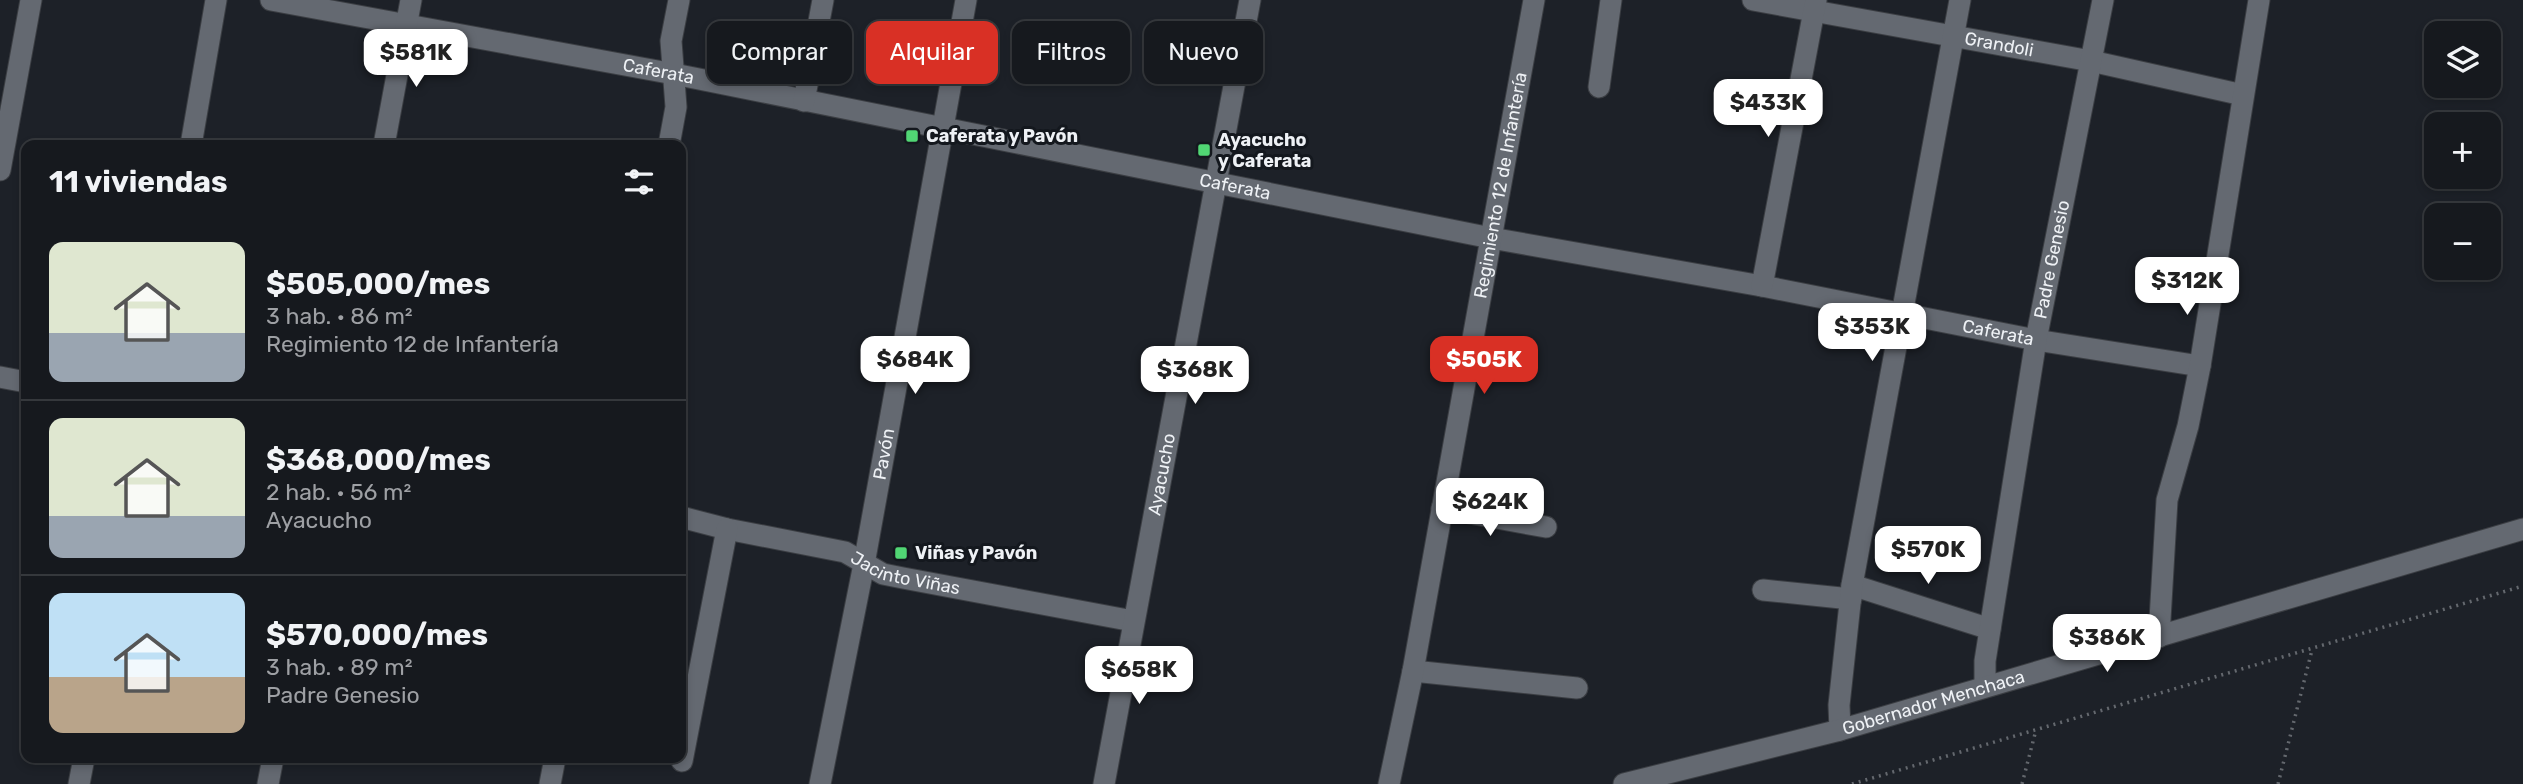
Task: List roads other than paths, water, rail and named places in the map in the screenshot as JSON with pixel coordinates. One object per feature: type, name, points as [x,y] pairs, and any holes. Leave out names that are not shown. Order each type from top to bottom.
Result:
[{"type":"street","points":[[0,170],[31,0]]},
{"type":"street","points":[[192,140],[216,0]]},
{"type":"street","name":"Caferata","points":[[271,0],[674,75],[1491,239],[1762,286],[2036,340],[2200,366]]},
{"type":"street","points":[[385,140],[411,0]]},
{"type":"street","points":[[670,140],[676,107],[671,41],[679,0]]},
{"type":"street","points":[[804,101],[823,0]]},
{"type":"street","name":"Pavón","points":[[820,784],[864,564],[966,0]]},
{"type":"street","name":"Ayacucho","points":[[1104,784],[1250,0]]},
{"type":"street","name":"Regimiento 12 de Infantería","points":[[1389,784],[1413,671],[1534,0]]},
{"type":"street","points":[[1600,87],[1611,0]]},
{"type":"street","name":"Grandoli","points":[[1753,0],[1814,6],[1953,37],[2091,61],[2243,95]]},
{"type":"street","points":[[1840,730],[1839,705],[1851,592],[1960,0]]},
{"type":"street","name":"Padre Genesio","points":[[1985,686],[1985,661],[2036,340],[2103,0]]},
{"type":"street","points":[[2159,637],[2167,500],[2188,426],[2200,366],[2259,0]]},
{"type":"street","points":[[1762,286],[1814,6]]},
{"type":"street","points":[[0,377],[21,381]]},
{"type":"street","points":[[1442,508],[1546,527]]},
{"type":"street","name":"Jacinto Viñas","points":[[686,518],[845,552],[883,574],[1133,621]]},
{"type":"street","points":[[686,740],[727,529]]},
{"type":"street","name":"Gobernador Menchaca","points":[[1624,784],[1840,730],[2523,529]]},
{"type":"street","points":[[1763,590],[1851,592],[1990,629]]},
{"type":"street","points":[[1413,671],[1577,688]]},
{"type":"street","points":[[79,784],[83,763]]},
{"type":"street","points":[[268,784],[272,763]]},
{"type":"street","points":[[550,784],[554,763]]},
{"type":"place","name":"Caferata y Pavón","points":[[912,136]]},
{"type":"place","name":"Ayacucho y Caferata","points":[[1204,150]]},
{"type":"place","name":"Viñas y Pavón","points":[[901,553]]}]
